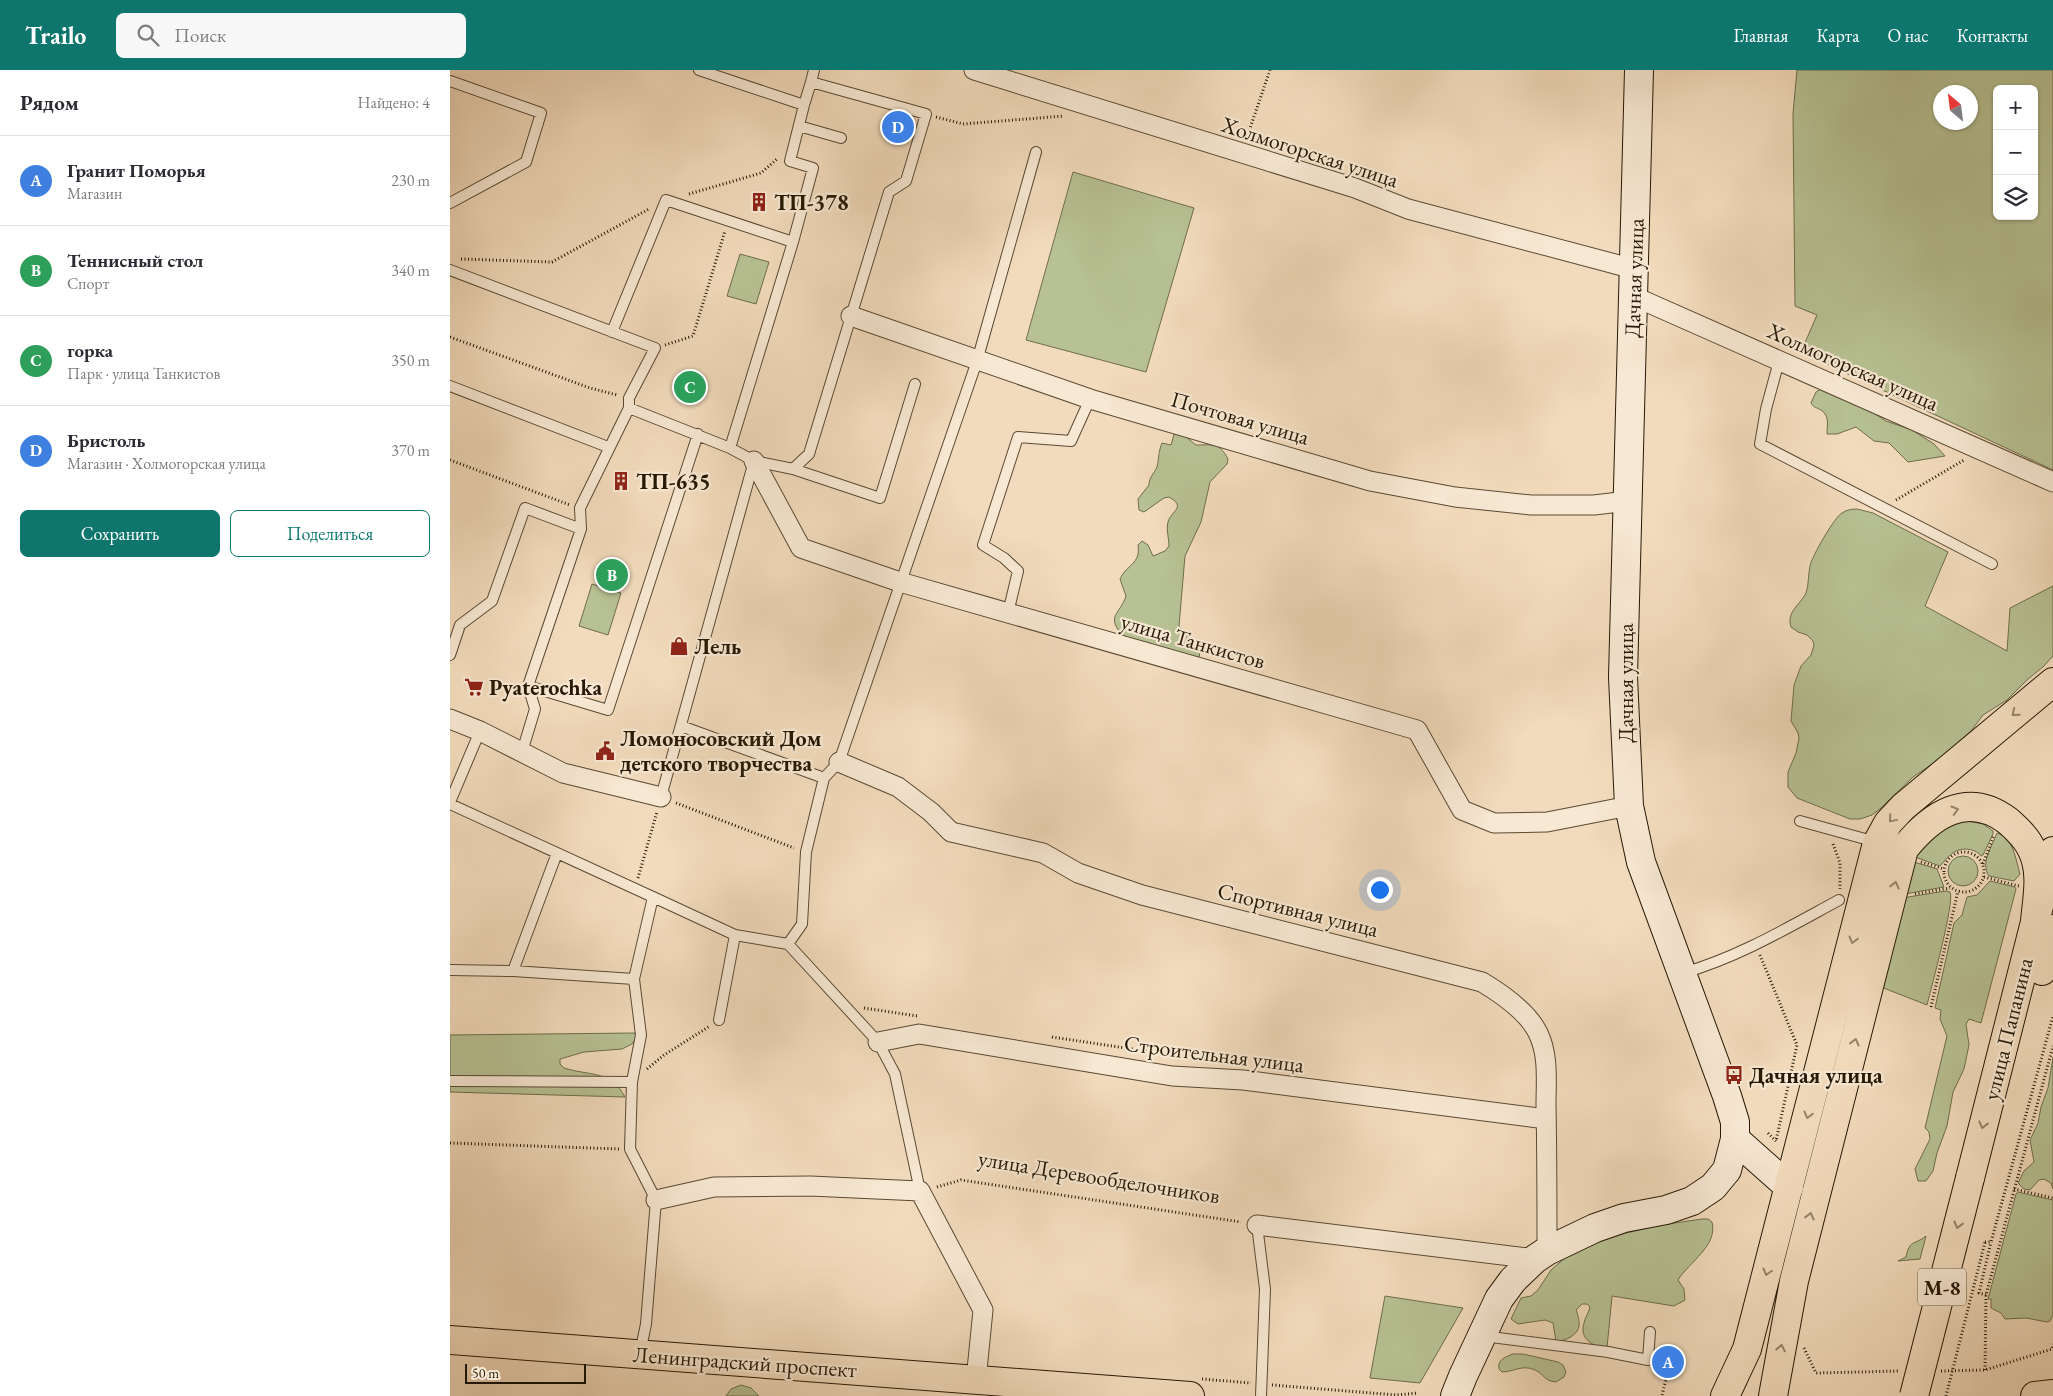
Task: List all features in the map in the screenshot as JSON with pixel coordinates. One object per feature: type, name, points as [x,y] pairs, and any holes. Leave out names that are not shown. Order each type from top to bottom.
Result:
[{"type":"main road","points":[[1725,1396],[1747,1349],[1877,843],[1888,824],[1903,806],[2053,682]]},
{"type":"main road","points":[[1773,1396],[1794,1280],[1904,849],[1928,823],[1959,808],[1976,807],[1997,813],[2019,830],[2032,849],[2039,879],[2044,925]]},
{"type":"main road","name":"улица Папанина","points":[[1979,1182],[2032,1014],[2053,851]]},
{"type":"main road","name":"М-8","points":[[1935,1383],[1979,1182]]},
{"type":"main road","name":"М-8","points":[[1910,1384],[1979,1182]]},
{"type":"main road","name":"Ленинградский проспект","points":[[450,1340],[1190,1396]]},
{"type":"main road","points":[[2035,1396],[2053,1394]]},
{"type":"street","name":"Холмогорская улица","points":[[974,70],[1355,188],[1408,209],[1634,268]]},
{"type":"street","name":"Дачная улица","points":[[1455,1396],[1500,1298],[1513,1280],[1541,1255],[1595,1228],[1624,1218],[1666,1210],[1692,1201],[1713,1186],[1727,1170],[1735,1139],[1735,1122],[1641,862],[1629,806],[1623,677],[1639,70]]},
{"type":"street","name":"Холмогорская улица","points":[[1633,296],[2053,482]]},
{"type":"street","name":"Почтовая улица","points":[[851,316],[1090,399],[1370,481],[1455,497],[1531,505],[1594,505],[1628,501]]},
{"type":"street","name":"улица Танкистов","points":[[754,461],[802,548],[900,582],[1417,730],[1462,810],[1494,823],[1547,822],[1629,806]]},
{"type":"street","points":[[450,719],[480,731],[563,774],[661,797]]},
{"type":"street","name":"Спортивная улица","points":[[839,762],[898,788],[931,812],[951,832],[1043,854],[1078,873],[1142,895],[1482,982],[1513,1005],[1538,1032],[1545,1058],[1546,1119],[1541,1255]]},
{"type":"street","name":"Строительная улица","points":[[878,1042],[920,1034],[1172,1076],[1243,1080],[1546,1119]]},
{"type":"street","points":[[1735,1139],[1789,1187]]},
{"type":"street","points":[[656,1200],[714,1187],[810,1186],[920,1191],[983,1310],[976,1380]]},
{"type":"street","points":[[1257,1225],[1541,1255]]},
{"type":"lane","points":[[699,70],[804,105]]},
{"type":"lane","points":[[730,448],[793,242],[813,168],[790,161],[814,70]]},
{"type":"lane","points":[[450,81],[541,113],[526,162],[450,203]]},
{"type":"lane","points":[[793,469],[809,454],[889,192],[906,181],[926,114],[811,82]]},
{"type":"lane","points":[[799,126],[842,138]]},
{"type":"lane","points":[[788,944],[802,924],[806,852],[824,778],[839,762],[977,361],[1036,152]]},
{"type":"lane","points":[[612,332],[666,200],[793,242]]},
{"type":"lane","points":[[450,270],[655,348],[580,508],[581,529],[528,686],[535,709],[522,752]]},
{"type":"lane","points":[[1780,361],[1766,409],[1760,444],[1992,564]]},
{"type":"lane","points":[[629,403],[730,448],[754,461],[793,469],[880,498],[915,384]]},
{"type":"lane","points":[[450,386],[608,447]]},
{"type":"lane","points":[[1008,613],[1018,571],[1004,558],[983,545],[1018,437],[1071,441],[1090,399]]},
{"type":"lane","points":[[528,686],[608,710],[698,434]]},
{"type":"lane","points":[[661,797],[754,461]]},
{"type":"lane","points":[[450,655],[460,625],[492,601],[525,508],[581,529]]},
{"type":"lane","points":[[681,726],[824,778]]},
{"type":"lane","points":[[480,731],[450,803],[735,935],[788,944],[878,1042],[895,1074],[920,1191]]},
{"type":"lane","points":[[1800,821],[1877,843]]},
{"type":"lane","points":[[513,971],[557,853]]},
{"type":"lane","points":[[640,1354],[646,1324],[656,1200],[630,1149],[632,1082],[641,1035],[634,979],[654,897]]},
{"type":"lane","points":[[1682,974],[1756,945],[1840,900]]},
{"type":"lane","points":[[719,1020],[735,935]]},
{"type":"lane","points":[[450,970],[513,971],[634,979]]},
{"type":"lane","points":[[450,1081],[632,1082]]},
{"type":"lane","points":[[1257,1225],[1265,1289],[1260,1396]]},
{"type":"lane","points":[[1482,1336],[1608,1352],[1648,1360],[1650,1332]]},
{"type":"path","points":[[1241,154],[1270,70]]},
{"type":"path","points":[[926,114],[963,124],[1067,116]]},
{"type":"path","points":[[459,259],[552,262],[666,200],[761,173],[794,144]]},
{"type":"path","points":[[655,348],[693,336],[728,222]]},
{"type":"path","points":[[450,337],[629,403]]},
{"type":"path","points":[[1882,508],[1980,450]]},
{"type":"path","points":[[450,460],[580,508]]},
{"type":"path","points":[[635,889],[661,797],[806,852]]},
{"type":"path","points":[[1910,895],[1951,888],[1967,892],[1975,889],[1984,877],[1983,865],[1997,828]]},
{"type":"path","points":[[1828,829],[1840,863],[1840,900]]},
{"type":"path","points":[[1951,888],[1945,879],[1944,869],[1949,859],[1961,852],[1976,856],[1983,865]]},
{"type":"path","points":[[1920,862],[1944,869]]},
{"type":"path","points":[[1984,877],[2020,887],[2021,881]]},
{"type":"path","points":[[1931,1007],[1958,891]]},
{"type":"path","points":[[1756,945],[1797,1045],[1776,1141]]},
{"type":"path","points":[[1986,1295],[1979,1293],[1991,1242],[2032,1014]]},
{"type":"path","points":[[632,1082],[664,1055],[719,1020]]},
{"type":"path","points":[[1985,1370],[1986,1295],[2053,1046]]},
{"type":"path","points":[[2048,1066],[2053,1067]]},
{"type":"path","points":[[450,1143],[630,1149]]},
{"type":"path","name":"улица Деревообделочников","points":[[920,1191],[962,1180],[1257,1225]]},
{"type":"path","points":[[2014,1189],[2053,1198]]},
{"type":"path","points":[[1946,1396],[1985,1242],[1991,1242]]},
{"type":"path","points":[[1935,1383],[2052,1350],[2053,1344]]},
{"type":"path","points":[[1803,1346],[1816,1372],[1910,1384]]},
{"type":"path","points":[[1662,1395],[1668,1372]]},
{"type":"green space","points":[[1797,70],[2053,70],[2053,470],[1801,352],[1817,315],[1795,306],[1793,114]]},
{"type":"green space","points":[[1073,172],[1194,208],[1146,372],[1026,340]]},
{"type":"green space","points":[[740,254],[769,262],[756,304],[727,296]]},
{"type":"green space","points":[[1821,389],[1866,408],[1886,421],[1912,430],[1934,444],[1945,456],[1908,462],[1889,443],[1874,441],[1856,427],[1837,434],[1827,434],[1826,415],[1811,403],[1816,392]]},
{"type":"green space","points":[[1175,431],[1181,433],[1196,445],[1219,447],[1228,459],[1227,464],[1210,482],[1201,522],[1185,556],[1179,626],[1200,651],[1199,658],[1194,659],[1123,636],[1114,619],[1126,596],[1120,579],[1135,560],[1138,545],[1142,541],[1148,545],[1153,556],[1165,551],[1169,546],[1168,522],[1177,504],[1169,497],[1164,498],[1144,512],[1139,510],[1138,499],[1149,485],[1157,467],[1162,443],[1171,445]]},
{"type":"green space","points":[[1857,509],[1873,513],[1948,552],[1925,606],[2007,651],[2010,608],[2053,586],[2053,656],[2007,700],[1983,715],[1971,731],[1938,760],[1913,777],[1881,808],[1872,815],[1860,819],[1850,819],[1797,798],[1788,787],[1788,772],[1796,753],[1799,738],[1791,721],[1794,685],[1801,666],[1811,655],[1814,645],[1807,635],[1791,627],[1790,617],[1806,593],[1811,562],[1834,521],[1847,510]]},
{"type":"green space","points":[[592,584],[621,593],[608,635],[579,626]]},
{"type":"green space","points":[[1967,821],[1983,824],[1993,831],[1983,855],[1981,856],[1971,850],[1961,849],[1951,854],[1940,866],[1915,857],[1920,843],[1950,822]]},
{"type":"green space","points":[[1997,833],[2007,839],[2013,850],[2020,874],[2014,881],[1989,876],[1987,871],[1986,861]]},
{"type":"green space","points":[[1963,856],[1974,860],[1978,871],[1974,882],[1963,886],[1952,882],[1948,871],[1952,860]]},
{"type":"green space","points":[[1914,862],[1937,869],[1944,887],[1905,894]]},
{"type":"green space","points":[[1990,881],[2015,887],[2016,889],[1981,1023],[1969,1019],[1966,1024],[1969,1045],[1964,1069],[1953,1092],[1947,1126],[1937,1153],[1933,1171],[1926,1181],[1918,1181],[1915,1169],[1930,1139],[1929,1132],[1925,1128],[1947,1036],[1940,1019],[1941,1010],[1935,1008],[1954,923],[1962,915],[1967,897],[1977,895]]},
{"type":"green space","points":[[1950,892],[1949,911],[1927,1005],[1881,987],[1903,900],[1908,897]]},
{"type":"green space","points":[[635,1033],[636,1038],[632,1044],[622,1049],[584,1052],[560,1059],[560,1064],[564,1068],[599,1075],[613,1082],[625,1097],[450,1092],[450,1035]]},
{"type":"green space","points":[[2053,1057],[2053,1189],[2051,1183],[2044,1179],[2039,1180],[2030,1190],[2024,1189],[2018,1183],[2024,1171],[2034,1162],[2030,1140],[2038,1123],[2041,1107],[2048,1088]]},
{"type":"green space","points":[[2018,1192],[2053,1200],[2053,1315],[2050,1321],[2047,1322],[2026,1318],[2005,1319],[2001,1313],[1991,1308],[1991,1299],[1988,1299]]},
{"type":"green space","points":[[1708,1219],[1712,1222],[1713,1231],[1707,1246],[1678,1280],[1684,1289],[1685,1300],[1674,1306],[1612,1296],[1607,1348],[1592,1344],[1585,1338],[1583,1329],[1590,1307],[1587,1304],[1582,1304],[1576,1310],[1579,1323],[1576,1332],[1563,1340],[1556,1341],[1553,1323],[1545,1320],[1518,1324],[1511,1319],[1521,1298],[1531,1296],[1538,1290],[1551,1270],[1573,1251],[1622,1234],[1661,1225]]},
{"type":"green space","points":[[1926,1236],[1920,1259],[1898,1261],[1906,1257],[1911,1245]]},
{"type":"green space","points":[[1385,1296],[1463,1308],[1420,1383],[1370,1378]]},
{"type":"green space","points":[[1513,1354],[1523,1354],[1558,1362],[1563,1365],[1566,1372],[1564,1377],[1556,1382],[1546,1379],[1530,1368],[1502,1372],[1499,1369],[1500,1361]]},
{"type":"green space","points":[[741,1385],[751,1388],[759,1396],[726,1396],[731,1389]]},
{"type":"place","name":"Бристоль","points":[[898,127]]},
{"type":"place","name":"ТП-378","points":[[759,202]]},
{"type":"place","name":"горка","points":[[690,387]]},
{"type":"place","name":"ТП-635","points":[[621,481]]},
{"type":"place","name":"Теннисный стол","points":[[612,575]]},
{"type":"place","name":"Лель","points":[[679,646]]},
{"type":"place","name":"Pyaterochka","points":[[474,687]]},
{"type":"place","name":"Ломоносовский Дом детского творчества","points":[[605,751]]},
{"type":"place","name":"Дачная улица","points":[[1734,1075]]},
{"type":"place","name":"Гранит Поморья","points":[[1668,1362]]}]
